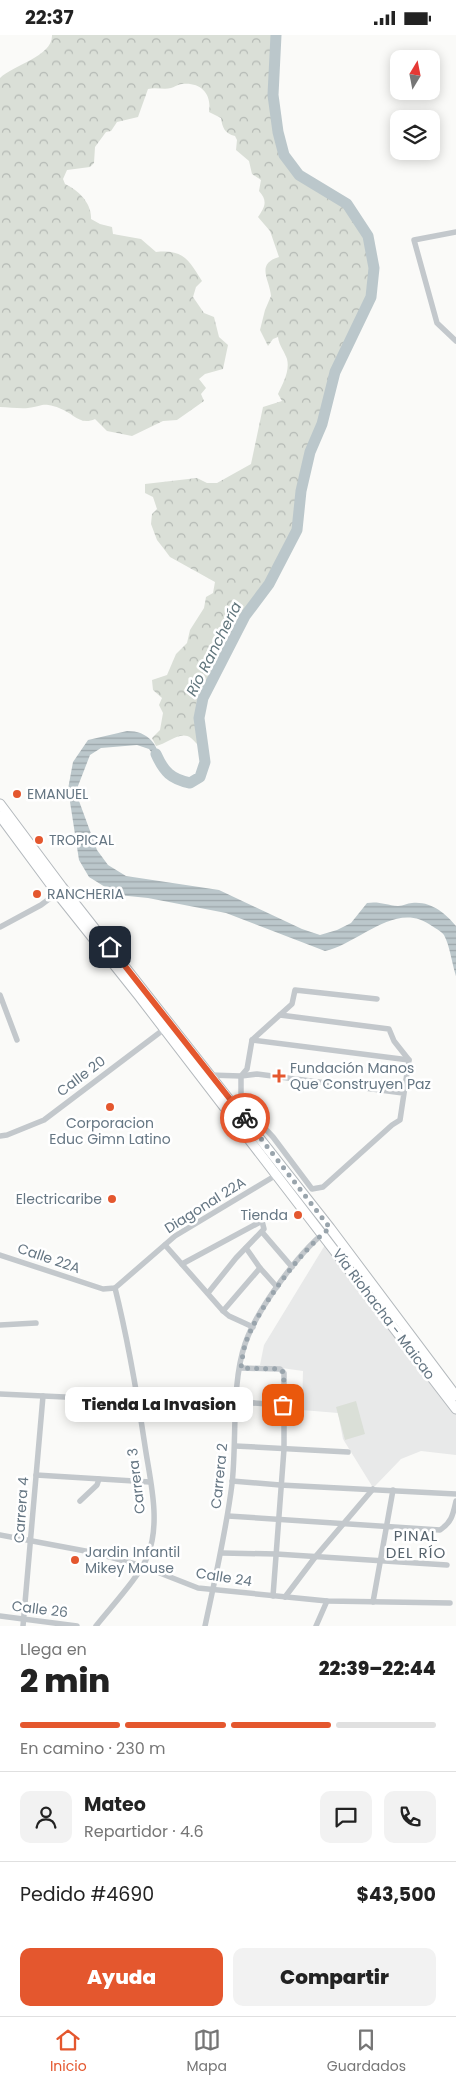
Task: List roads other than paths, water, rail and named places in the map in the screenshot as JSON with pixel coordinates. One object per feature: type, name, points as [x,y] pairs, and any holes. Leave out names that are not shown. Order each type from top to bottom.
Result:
[{"type":"highway","name":"Vía Riohacha - Maicao","points":[[0,804],[142,994],[456,1396]]},
{"type":"highway","name":"Vía Riohacha - Maicao","points":[[0,816],[57,893],[142,994]]},
{"type":"highway","name":"Vía Riohacha - Maicao","points":[[326,1231],[456,1409]]},
{"type":"street","points":[[456,232],[414,240],[437,323],[456,341]]},
{"type":"street","points":[[0,927],[41,905],[57,893]]},
{"type":"street","points":[[280,1015],[389,1029],[394,1041],[409,1060],[400,1121],[392,1125],[322,1187],[312,1189],[272,1137],[241,1103],[241,1076],[247,1069],[252,1040],[280,1015],[292,1005],[295,990],[377,999]]},
{"type":"street","points":[[0,995],[17,1040]]},
{"type":"street","name":"Calle 20","points":[[0,1136],[44,1120],[167,1026]]},
{"type":"street","points":[[252,1040],[409,1060]]},
{"type":"street","points":[[207,1077],[257,1074],[404,1093]]},
{"type":"street","name":"Diagonal 22A","points":[[114,1288],[175,1236],[281,1172]]},
{"type":"street","points":[[182,1264],[262,1221],[264,1229],[262,1232],[208,1293]]},
{"type":"street","name":"Carrera 2","points":[[205,1626],[222,1553],[228,1516],[237,1404],[245,1344],[253,1327],[292,1267],[326,1231]]},
{"type":"street","points":[[262,1232],[292,1267]]},
{"type":"street","points":[[165,1245],[223,1311],[229,1316],[253,1327]]},
{"type":"street","points":[[246,1248],[260,1268],[278,1287]]},
{"type":"street","name":"Calle 22A","points":[[0,1255],[103,1289],[114,1288]]},
{"type":"street","points":[[223,1311],[260,1268]]},
{"type":"street","name":"Carrera 3","points":[[96,1626],[142,1566],[149,1553],[153,1527],[153,1505],[138,1399],[124,1325],[114,1288]]},
{"type":"street","points":[[0,1325],[36,1323]]},
{"type":"street","points":[[241,1368],[280,1369],[284,1373],[284,1449],[273,1596]]},
{"type":"street","points":[[0,1394],[138,1399],[182,1398],[237,1404],[283,1405]]},
{"type":"street","name":"Carrera 4","points":[[24,1623],[42,1395]]},
{"type":"street","points":[[235,1446],[348,1452]]},
{"type":"street","points":[[36,1475],[150,1482]]},
{"type":"street","points":[[80,1501],[98,1485],[99,1479]]},
{"type":"street","points":[[232,1481],[456,1494]]},
{"type":"street","points":[[285,1597],[316,1556],[373,1489]]},
{"type":"street","points":[[373,1602],[393,1490]]},
{"type":"street","points":[[228,1516],[440,1530],[454,1519],[456,1501]]},
{"type":"street","name":"Calle 24","points":[[0,1535],[31,1539],[96,1553],[142,1566],[198,1588],[327,1601],[450,1603]]},
{"type":"street","points":[[222,1553],[316,1556],[447,1565]]},
{"type":"street","points":[[316,1626],[327,1601]]},
{"type":"street","name":"Calle 26","points":[[0,1616],[24,1623],[77,1626]]},
{"type":"waterway","name":"Río Ranchería","points":[[156,754],[162,766],[173,777],[190,783],[200,777],[205,762],[199,718],[203,698],[245,616],[269,584],[297,530],[301,491],[310,452],[322,424],[335,372],[371,297],[374,268],[368,236],[347,204],[299,175],[284,155],[278,132],[273,95],[276,35]]},
{"type":"place","name":"EMANUEL","points":[[17,794]]},
{"type":"place","name":"TROPICAL","points":[[39,840]]},
{"type":"place","name":"RANCHERIA","points":[[37,894]]},
{"type":"place","name":"Fundación Manos Que Construyen Paz","points":[[279,1076]]},
{"type":"place","name":"Corporacion Educ Gimn Latino","points":[[110,1107]]},
{"type":"place","name":"Electricaribe","points":[[112,1199]]},
{"type":"place","name":"Tienda","points":[[298,1215]]},
{"type":"place","name":"Tienda La Invasion","points":[[283,1405]]},
{"type":"place","name":"Jardin Infantil Mikey Mouse","points":[[75,1560]]},
{"type":"district","name":"PINAL DEL RÍO","points":[[416,1544]]}]
